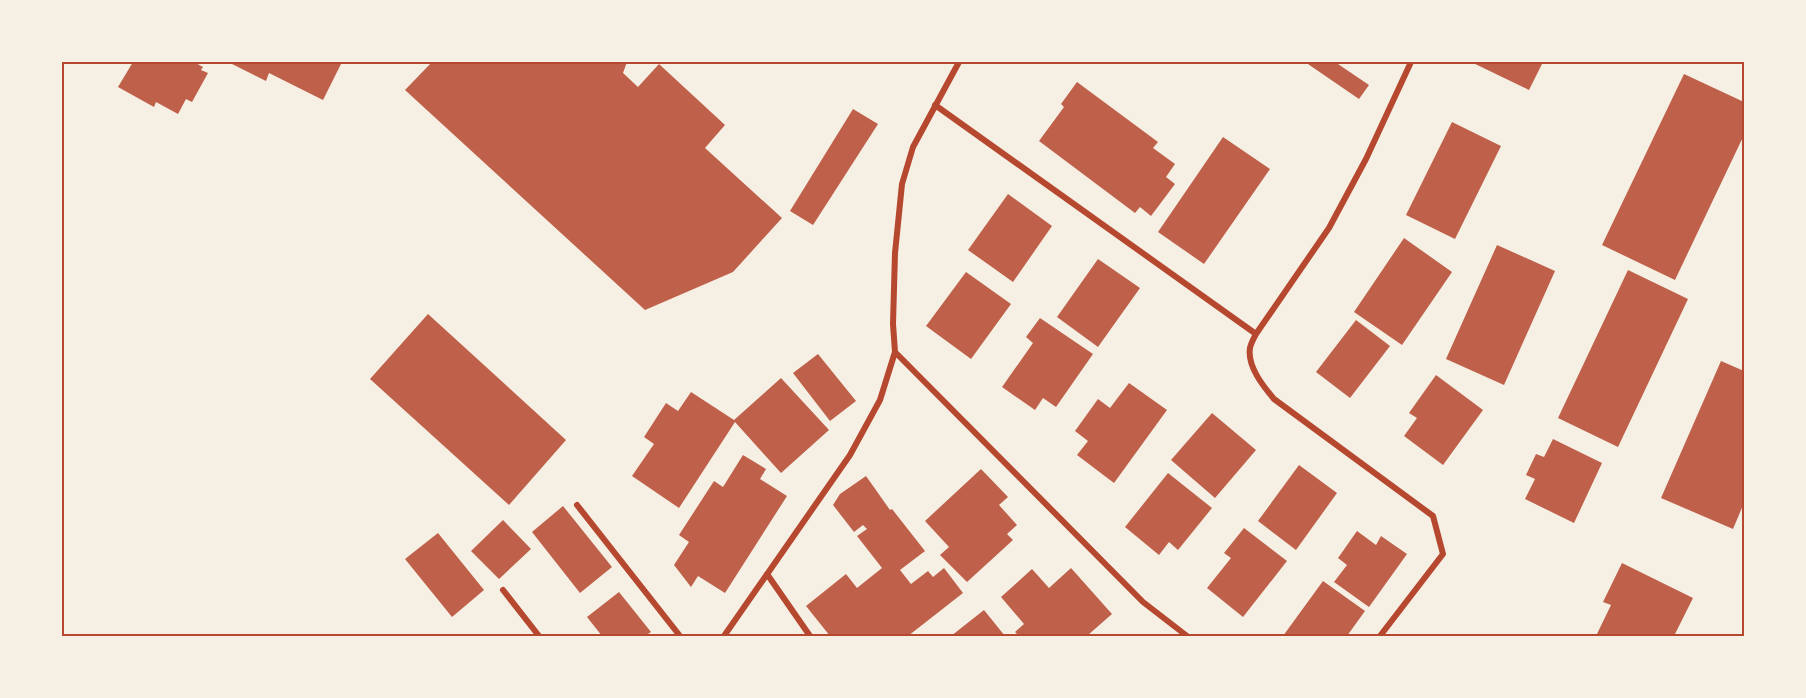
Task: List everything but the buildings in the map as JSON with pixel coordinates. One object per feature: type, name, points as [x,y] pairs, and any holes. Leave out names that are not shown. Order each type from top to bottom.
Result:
[{"type":"street","points":[[724,636],[850,455],[880,400],[895,352],[893,324],[895,253],[902,184],[914,147],[959,62]]},
{"type":"street","points":[[1380,636],[1443,554],[1433,516],[1274,399],[1261,383],[1251,360],[1250,347],[1256,334],[1329,228],[1366,159],[1411,62]]},
{"type":"street","points":[[935,105],[1256,334]]},
{"type":"street","points":[[895,352],[1143,602],[1187,636]]},
{"type":"street","points":[[577,505],[680,636]]},
{"type":"street","points":[[767,574],[810,636]]},
{"type":"street","points":[[503,590],[539,636]]}]
